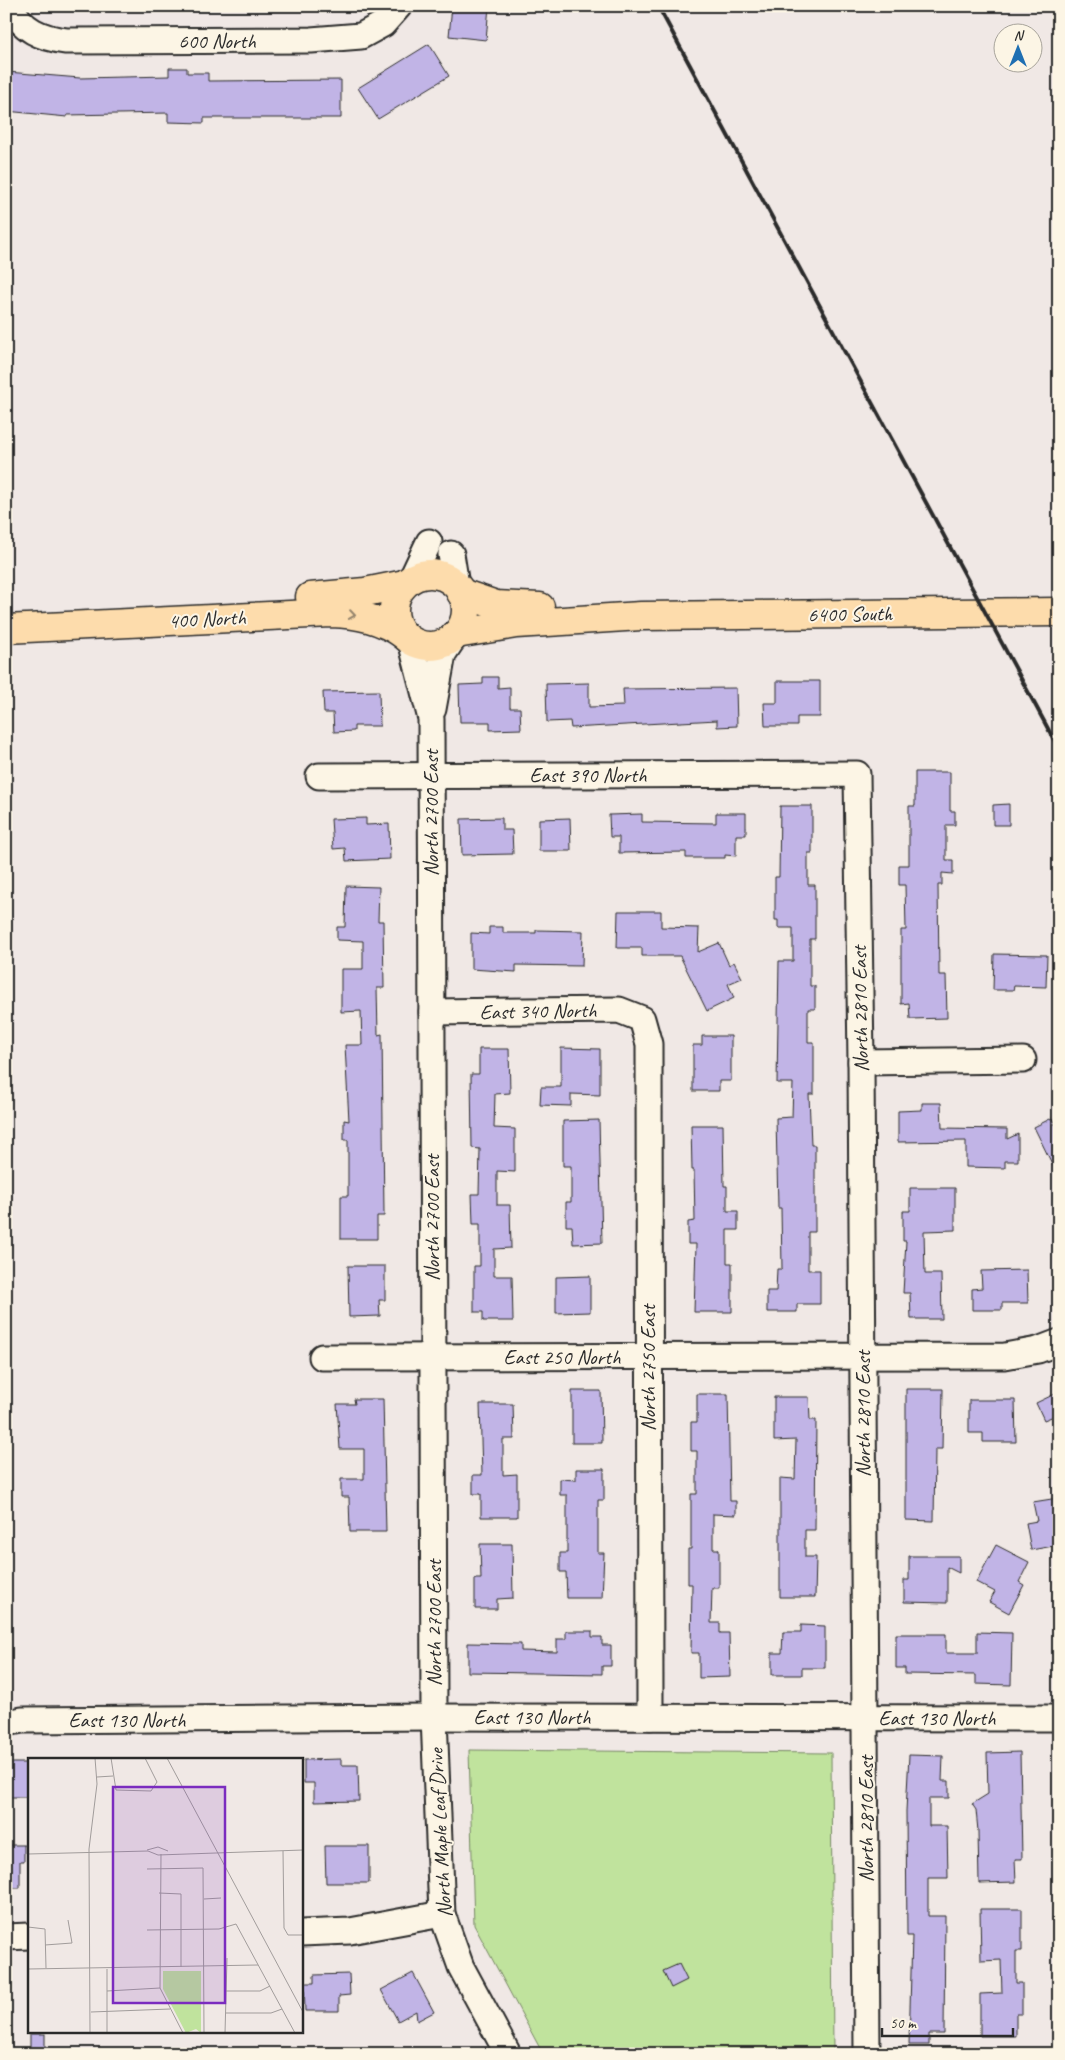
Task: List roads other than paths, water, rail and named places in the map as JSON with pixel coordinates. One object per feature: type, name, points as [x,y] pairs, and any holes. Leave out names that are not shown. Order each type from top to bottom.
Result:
[{"type":"main road","points":[[430,574],[440,576],[458,589],[466,610],[461,627],[456,635],[447,642],[429,646],[407,638],[395,619],[394,609],[399,592],[408,581],[430,574]]},
{"type":"main road","name":"400 North","points":[[6,614],[340,595],[408,581]]},
{"type":"main road","name":"6400 South","points":[[458,589],[478,600],[510,607],[580,608],[641,616]]},
{"type":"main road","name":"6400 South","points":[[456,635],[516,624],[641,616],[1059,612]]},
{"type":"main road","name":"400 North","points":[[6,630],[332,613],[372,618],[393,627],[407,638]]},
{"type":"street","name":"600 North","points":[[11,6],[26,28],[45,38],[66,41],[311,40],[361,36],[383,24],[399,6]]},
{"type":"street","points":[[408,581],[440,548],[458,589]]},
{"type":"street","name":"North 2700 East","points":[[434,1718],[431,719],[443,654],[456,635]]},
{"type":"street","name":"North 2700 East","points":[[407,638],[421,674],[431,719]]},
{"type":"street","name":"East 390 North","points":[[319,776],[857,774]]},
{"type":"street","name":"North 2810 East","points":[[857,774],[862,1062],[867,2054]]},
{"type":"street","name":"East 340 North","points":[[432,1012],[619,1010],[642,1019]]},
{"type":"street","name":"North 2750 East","points":[[642,1019],[649,1044],[650,1717]]},
{"type":"street","points":[[862,1062],[1023,1060]]},
{"type":"street","name":"East 250 North","points":[[322,1358],[1005,1356],[1038,1350],[1059,1342]]},
{"type":"street","name":"East 130 North","points":[[6,1723],[22,1720],[434,1718],[1059,1718]]},
{"type":"street","name":"North Maple Leaf Drive","points":[[434,1718],[442,1914],[461,1967],[508,2054]]},
{"type":"street","points":[[302,1933],[350,1931],[442,1914]]},
{"type":"street","points":[[6,1937],[28,1936]]},
{"type":"railway","points":[[658,6],[1059,749]]}]
